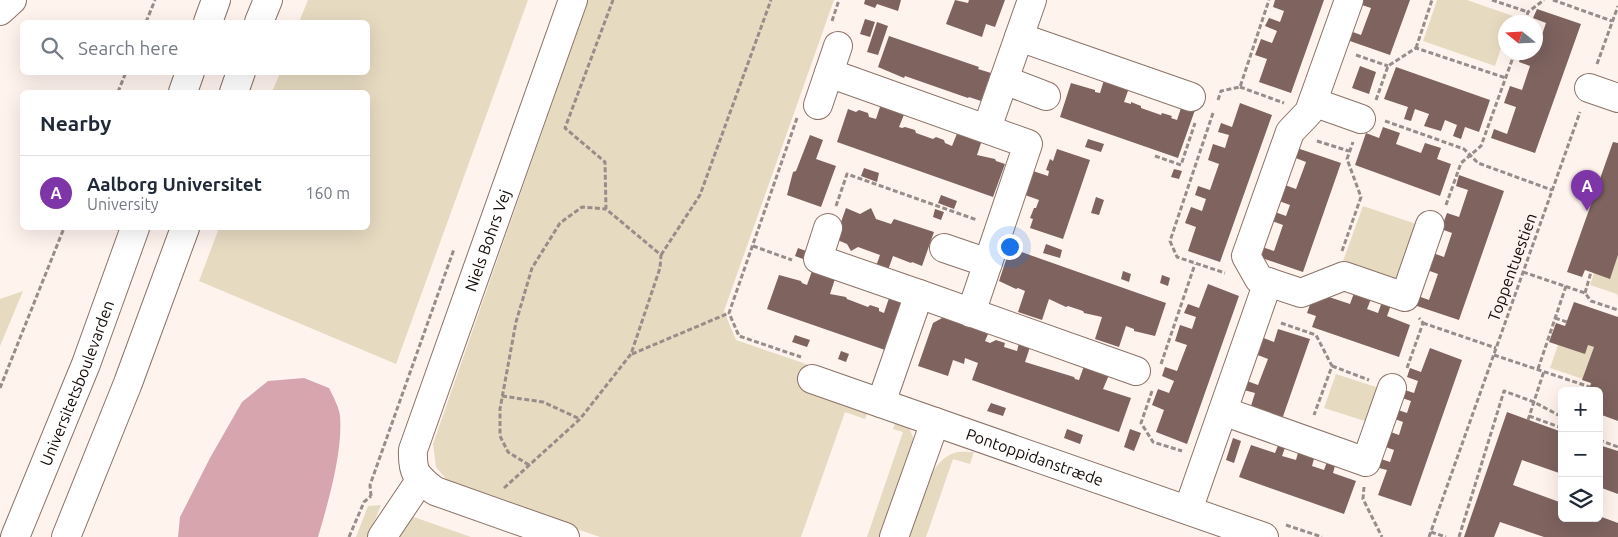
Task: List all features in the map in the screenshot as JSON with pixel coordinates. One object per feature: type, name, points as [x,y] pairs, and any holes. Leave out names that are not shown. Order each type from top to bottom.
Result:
[{"type":"street","points":[[0,11],[12,0]]},
{"type":"street","points":[[209,20],[216,0]]},
{"type":"street","points":[[260,20],[268,0]]},
{"type":"street","name":"Niels Bohrs Vej","points":[[421,480],[412,466],[413,450],[573,0]]},
{"type":"street","points":[[987,128],[1032,0]]},
{"type":"street","points":[[1349,0],[1311,107],[1290,132],[1246,256],[1264,280],[1301,292],[1344,276],[1405,297],[1430,225]]},
{"type":"street","points":[[809,107],[829,73],[834,35]]},
{"type":"street","points":[[1019,38],[1191,97]]},
{"type":"street","points":[[829,73],[1028,144],[971,313]]},
{"type":"street","points":[[184,90],[189,75]]},
{"type":"street","points":[[235,90],[240,75]]},
{"type":"street","points":[[1004,80],[1046,96]]},
{"type":"street","points":[[1589,88],[1618,98]]},
{"type":"street","points":[[1311,107],[1366,117]]},
{"type":"street","points":[[828,228],[818,259],[1150,374]]},
{"type":"street","name":"Universitetsboulevarden","points":[[15,537],[86,364],[133,230]]},
{"type":"street","points":[[66,537],[128,383],[184,230]]},
{"type":"street","points":[[944,248],[988,263]]},
{"type":"street","points":[[1188,510],[1257,314],[1264,280]]},
{"type":"street","points":[[881,403],[919,294]]},
{"type":"street","name":"Pontoppidanstræde","points":[[812,379],[1264,537]]},
{"type":"street","points":[[1222,411],[1366,462],[1392,388]]},
{"type":"street","points":[[894,537],[935,422]]},
{"type":"street","points":[[382,537],[421,480],[435,491],[565,537]]},
{"type":"path","points":[[147,20],[154,0]]},
{"type":"path","points":[[606,209],[605,162],[565,128],[613,0]]},
{"type":"path","points":[[493,512],[504,487],[580,419],[631,354],[660,268],[661,255],[700,195],[771,0]]},
{"type":"path","points":[[834,35],[839,0]]},
{"type":"path","points":[[1240,87],[1269,0]]},
{"type":"path","points":[[1344,276],[1338,262],[1361,197],[1347,159],[1388,66],[1416,48],[1432,0]]},
{"type":"path","points":[[1492,0],[1528,12]]},
{"type":"path","points":[[1527,15],[1528,12],[1544,0]]},
{"type":"path","points":[[1553,0],[1612,21]]},
{"type":"path","name":"Toppentuestien","points":[[1430,537],[1618,6]]},
{"type":"path","points":[[1332,47],[1388,66]]},
{"type":"path","points":[[1416,48],[1506,78]]},
{"type":"path","points":[[1430,225],[1439,223],[1461,163],[1481,146],[1512,60]]},
{"type":"path","points":[[119,90],[125,75]]},
{"type":"path","points":[[1218,100],[1221,91],[1240,87],[1311,107]]},
{"type":"path","points":[[1155,156],[1181,165],[1201,106],[1191,97]]},
{"type":"path","points":[[631,354],[729,314],[753,246],[809,107]]},
{"type":"path","points":[[1214,110],[1170,241],[1177,257],[1251,282],[1264,280]]},
{"type":"path","points":[[1366,117],[1464,149],[1478,163],[1552,190]]},
{"type":"path","points":[[828,228],[847,174],[1000,228]]},
{"type":"path","points":[[529,465],[508,452],[500,436],[500,409],[516,322],[532,268],[560,222],[582,208],[606,209],[661,255]]},
{"type":"path","points":[[0,388],[63,230]]},
{"type":"path","points":[[753,246],[806,264],[818,259]]},
{"type":"path","points":[[1195,264],[1150,374],[1141,423],[1153,442],[1206,460]]},
{"type":"path","points":[[1523,272],[1584,293],[1591,301],[1618,310]]},
{"type":"path","points":[[1584,293],[1591,272]]},
{"type":"path","points":[[1538,369],[1566,286]]},
{"type":"path","points":[[1405,297],[1423,323],[1496,348]]},
{"type":"path","points":[[1257,314],[1316,335],[1332,366],[1392,388],[1401,382],[1423,323]]},
{"type":"path","points":[[1555,318],[1567,322]]},
{"type":"path","points":[[1494,355],[1590,387]]},
{"type":"path","points":[[1306,440],[1332,366]]},
{"type":"path","points":[[1544,371],[1528,418],[1558,427]]},
{"type":"path","points":[[1459,537],[1504,391],[1534,402],[1558,415]]},
{"type":"path","points":[[502,396],[543,402],[580,419]]},
{"type":"path","points":[[1603,441],[1618,447]]},
{"type":"path","points":[[1366,462],[1363,499],[1382,537]]},
{"type":"path","points":[[350,537],[364,502],[371,496]]},
{"type":"path","points":[[1431,532],[1446,537]]},
{"type":"shaded area","points":[[308,0],[528,0],[396,364],[199,281],[218,230],[370,230],[370,90],[273,90],[279,75],[370,75],[370,20],[300,20]]},
{"type":"shaded area","points":[[588,0],[834,0],[724,311],[736,340],[809,365],[803,386],[868,410],[865,419],[845,412],[801,537],[600,537],[452,486],[436,467],[433,444]]},
{"type":"shaded area","points":[[1437,0],[1467,0],[1510,15],[1498,15],[1498,57],[1495,66],[1423,41]]},
{"type":"shaded area","points":[[1363,206],[1419,225],[1400,281],[1343,261]]},
{"type":"shaded area","points":[[1618,255],[1618,297],[1617,294],[1590,285],[1594,273],[1610,278]]},
{"type":"shaded area","points":[[23,291],[0,346],[0,299]]},
{"type":"shaded area","points":[[1558,345],[1588,345],[1594,347],[1583,379],[1550,368]]},
{"type":"shaded area","points":[[1336,374],[1382,389],[1371,423],[1324,408]]},
{"type":"shaded area","points":[[304,378],[329,388],[340,416],[337,461],[318,537],[178,537],[180,517],[210,458],[242,402],[268,381]]},
{"type":"shaded area","points":[[896,420],[908,425],[915,442],[882,537],[867,537],[903,432],[893,429]]},
{"type":"shaded area","points":[[974,452],[970,464],[953,459],[926,537],[908,537],[924,489],[936,467],[944,458],[954,453]]},
{"type":"shaded area","points":[[381,505],[368,537],[356,537],[368,506]]},
{"type":"shaded area","points":[[408,515],[471,537],[399,537]]},
{"type":"building","points":[[865,0],[901,0],[898,11],[877,4],[875,8],[864,4]]},
{"type":"building","points":[[955,0],[968,3],[969,0],[1005,0],[995,27],[986,24],[982,37],[946,24]]},
{"type":"building","points":[[1275,0],[1324,0],[1291,93],[1259,82],[1267,59],[1255,55],[1261,39],[1272,43],[1277,31],[1265,26],[1269,18],[1280,22],[1284,11],[1273,7]]},
{"type":"building","points":[[1361,0],[1410,0],[1390,55],[1347,40],[1350,31],[1361,35],[1371,8],[1359,4]]},
{"type":"building","points":[[1537,9],[1581,24],[1535,153],[1491,138],[1494,129],[1507,134],[1516,107],[1504,103],[1510,86],[1522,90],[1530,66],[1519,62],[1520,60],[1543,60],[1543,32],[1546,23],[1543,22],[1543,15],[1534,15]]},
{"type":"building","points":[[865,19],[875,22],[870,37],[860,34]]},
{"type":"building","points":[[877,22],[888,26],[878,55],[867,52]]},
{"type":"building","points":[[889,36],[979,67],[978,69],[991,73],[981,101],[905,76],[904,78],[878,67]]},
{"type":"building","points":[[1360,66],[1376,72],[1369,94],[1352,88]]},
{"type":"building","points":[[1396,67],[1490,100],[1479,132],[1465,127],[1461,139],[1453,136],[1457,125],[1445,120],[1441,131],[1424,126],[1429,114],[1415,109],[1411,121],[1404,119],[1408,107],[1384,99]]},
{"type":"building","points":[[1104,80],[1129,88],[1124,102],[1131,104],[1131,102],[1141,106],[1141,108],[1161,115],[1162,113],[1172,116],[1171,118],[1177,120],[1182,105],[1195,110],[1178,158],[1060,117],[1071,83],[1100,93]]},
{"type":"building","points":[[1240,103],[1272,115],[1220,262],[1188,251],[1196,227],[1185,223],[1191,207],[1202,211],[1206,199],[1195,195],[1198,186],[1210,190],[1219,164],[1208,160],[1213,144],[1225,148],[1229,135],[1218,132],[1221,123],[1232,127]]},
{"type":"building","points":[[881,104],[905,112],[899,127],[915,130],[916,133],[933,139],[936,137],[952,146],[958,131],[982,140],[977,155],[995,159],[1005,164],[993,197],[837,142],[848,109],[868,113],[869,117],[876,119]]},
{"type":"building","points":[[1383,127],[1400,133],[1396,144],[1421,153],[1425,143],[1441,148],[1437,159],[1451,164],[1440,196],[1355,165],[1366,133],[1379,138]]},
{"type":"building","points":[[810,135],[823,140],[816,159],[836,166],[821,207],[787,195],[793,172],[796,171]]},
{"type":"building","points":[[1088,139],[1104,144],[1101,152],[1085,147]]},
{"type":"building","points":[[1613,142],[1618,143],[1618,255],[1610,279],[1585,270],[1582,277],[1567,272]]},
{"type":"building","points":[[1297,148],[1341,163],[1303,272],[1259,257],[1262,247],[1274,251],[1283,225],[1272,221],[1275,212],[1286,216],[1290,205],[1279,201],[1285,185],[1296,189],[1306,162],[1293,157]]},
{"type":"building","points":[[1057,149],[1090,160],[1063,239],[1030,228],[1033,219],[1030,218],[1039,200],[1025,195],[1033,171],[1048,176],[1049,171],[1046,170],[1050,159],[1053,161]]},
{"type":"building","points":[[864,168],[879,173],[877,182],[861,176]]},
{"type":"building","points":[[1174,169],[1182,171],[1179,179],[1171,177]]},
{"type":"building","points":[[1459,175],[1504,191],[1459,320],[1414,305],[1418,296],[1429,300],[1438,274],[1427,270],[1433,253],[1444,257],[1452,233],[1441,229],[1447,213],[1459,217],[1468,190],[1456,186]]},
{"type":"building","points":[[941,195],[957,201],[954,209],[938,203]]},
{"type":"building","points":[[1096,197],[1104,200],[1099,215],[1091,213]]},
{"type":"building","points":[[846,208],[860,214],[871,208],[876,219],[891,224],[894,219],[934,232],[922,266],[893,256],[887,273],[875,269],[880,255],[858,247],[851,251],[847,244],[835,239]]},
{"type":"building","points":[[935,209],[944,212],[941,220],[933,217]]},
{"type":"building","points":[[1046,244],[1062,250],[1060,258],[1043,253]]},
{"type":"building","points":[[798,248],[806,251],[803,259],[795,256]]},
{"type":"building","points":[[1010,248],[1166,303],[1155,336],[1134,331],[1134,329],[1126,326],[1119,347],[1095,339],[1102,317],[1066,307],[1049,299],[1042,320],[1018,312],[1025,291],[999,281]]},
{"type":"building","points":[[812,271],[835,279],[830,294],[846,297],[868,307],[870,305],[879,308],[879,311],[884,313],[889,298],[902,302],[885,350],[767,309],[779,275],[801,281],[807,285]]},
{"type":"building","points":[[1123,271],[1131,274],[1129,282],[1121,279]]},
{"type":"building","points":[[1162,275],[1170,278],[1168,286],[1160,283]]},
{"type":"building","points":[[1208,284],[1239,296],[1187,444],[1156,432],[1164,410],[1152,405],[1158,389],[1169,393],[1174,381],[1162,376],[1165,367],[1177,371],[1187,345],[1175,341],[1180,325],[1192,329],[1196,317],[1184,313],[1188,304],[1199,308]]},
{"type":"building","points":[[1354,293],[1371,299],[1367,309],[1378,313],[1382,302],[1391,305],[1387,316],[1410,325],[1399,357],[1312,327],[1316,316],[1307,313],[1312,299],[1322,300],[1323,295],[1350,304]]},
{"type":"building","points":[[1574,302],[1618,317],[1618,421],[1603,415],[1603,387],[1590,387],[1591,383],[1582,380],[1594,347],[1588,345],[1585,354],[1549,342],[1556,323],[1565,326]]},
{"type":"building","points":[[944,317],[988,334],[985,341],[990,343],[996,340],[1005,343],[1004,347],[1017,351],[1019,343],[1030,347],[1025,362],[1079,380],[1084,366],[1109,375],[1103,389],[1131,398],[1119,432],[972,380],[978,363],[965,358],[964,364],[953,360],[948,376],[918,366],[933,323]]},
{"type":"building","points":[[1278,329],[1310,339],[1280,425],[1251,406],[1255,393],[1244,390],[1247,381],[1258,385],[1268,359],[1255,354],[1261,337],[1274,342]]},
{"type":"building","points":[[795,335],[810,340],[807,347],[792,342]]},
{"type":"building","points":[[1430,348],[1462,360],[1411,506],[1378,495],[1387,470],[1375,467],[1378,458],[1390,462],[1394,450],[1383,446],[1388,431],[1399,435],[1403,422],[1392,418],[1395,409],[1407,413],[1411,401],[1399,397],[1402,389],[1414,393],[1418,381],[1407,377],[1410,368],[1421,372]]},
{"type":"building","points":[[841,351],[849,354],[846,362],[838,359]]},
{"type":"building","points":[[991,403],[1006,408],[1003,416],[987,411]]},
{"type":"building","points":[[1507,412],[1558,431],[1558,473],[1522,460],[1513,485],[1558,502],[1558,522],[1603,522],[1603,517],[1618,523],[1618,537],[1544,537],[1500,522],[1494,537],[1464,537]]},
{"type":"building","points":[[1067,429],[1083,435],[1080,444],[1064,438]]},
{"type":"building","points":[[1130,429],[1141,433],[1134,451],[1124,447]]},
{"type":"building","points":[[1233,438],[1241,441],[1234,463],[1226,460]]},
{"type":"building","points":[[1279,443],[1286,445],[1282,456],[1296,460],[1299,449],[1315,455],[1312,466],[1324,470],[1328,459],[1336,462],[1333,473],[1356,481],[1344,514],[1239,477],[1251,445],[1275,453]]},
{"type":"building","points":[[1603,446],[1618,451],[1618,494],[1603,488]]},
{"type":"place","name":"Aalborg Universitet","points":[[1587,211]]}]
